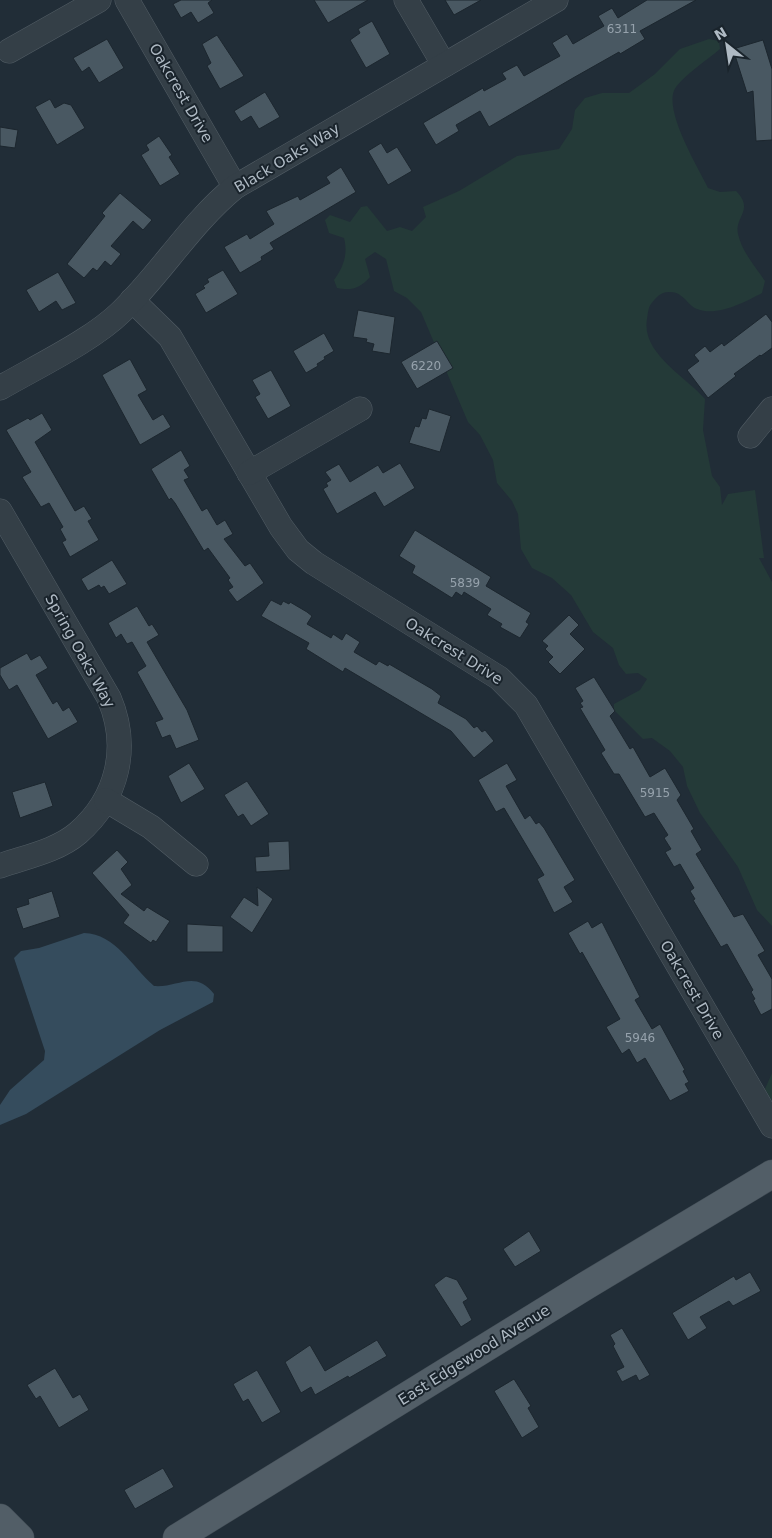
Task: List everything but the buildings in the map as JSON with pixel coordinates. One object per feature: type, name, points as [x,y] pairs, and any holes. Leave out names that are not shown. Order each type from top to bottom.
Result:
[{"type":"main road","name":"East Edgewood Avenue","points":[[177,1538],[587,1285],[772,1174]]},
{"type":"main road","points":[[2,1525],[20,1538]]},
{"type":"street","points":[[9,51],[99,0]]},
{"type":"street","name":"Oakcrest Drive","points":[[126,0],[235,187]]},
{"type":"street","points":[[406,0],[444,65]]},
{"type":"street","name":"Black Oaks Way","points":[[0,388],[99,330],[122,312],[213,206],[235,187],[556,0]]},
{"type":"street","name":"Oakcrest Drive","points":[[132,300],[170,337],[284,532],[306,557],[499,678],[522,700],[772,1126]]},
{"type":"street","points":[[249,473],[360,409]]},
{"type":"street","points":[[750,436],[772,409]]},
{"type":"street","name":"Spring Oaks Way","points":[[0,511],[105,691],[114,711],[120,750],[117,772],[106,800],[98,812],[77,834],[51,849],[0,866]]},
{"type":"street","points":[[106,800],[151,827],[196,864]]},
{"type":"green space","points":[[709,39],[719,41],[720,49],[691,72],[676,87],[673,96],[673,108],[683,137],[708,188],[720,192],[736,191],[744,203],[738,234],[746,253],[765,281],[762,293],[722,310],[705,311],[697,309],[674,292],[663,293],[649,307],[647,331],[657,353],[705,399],[703,430],[712,476],[720,487],[722,505],[728,494],[755,490],[764,558],[759,558],[772,582],[772,926],[757,910],[738,867],[700,813],[687,786],[683,767],[670,751],[652,738],[643,739],[614,710],[614,704],[640,690],[647,679],[638,673],[626,674],[619,665],[613,648],[593,632],[571,595],[552,578],[532,568],[521,549],[518,514],[512,501],[497,483],[493,460],[480,435],[468,422],[421,312],[407,298],[394,291],[386,259],[375,252],[365,259],[370,277],[366,281],[351,289],[337,288],[334,280],[344,260],[346,249],[344,238],[329,233],[325,220],[330,215],[350,222],[361,207],[367,206],[387,231],[400,227],[412,231],[426,217],[423,207],[459,191],[517,156],[559,149],[572,129],[575,110],[585,98],[602,93],[629,93],[655,74],[680,49]]},
{"type":"green space","points":[[772,1073],[772,1101],[765,1089]]},
{"type":"water","points":[[84,933],[105,939],[114,945],[154,986],[186,981],[200,982],[214,994],[213,1002],[160,1030],[26,1114],[0,1125],[0,1105],[10,1090],[44,1060],[45,1051],[14,958],[21,951],[39,948]]}]
